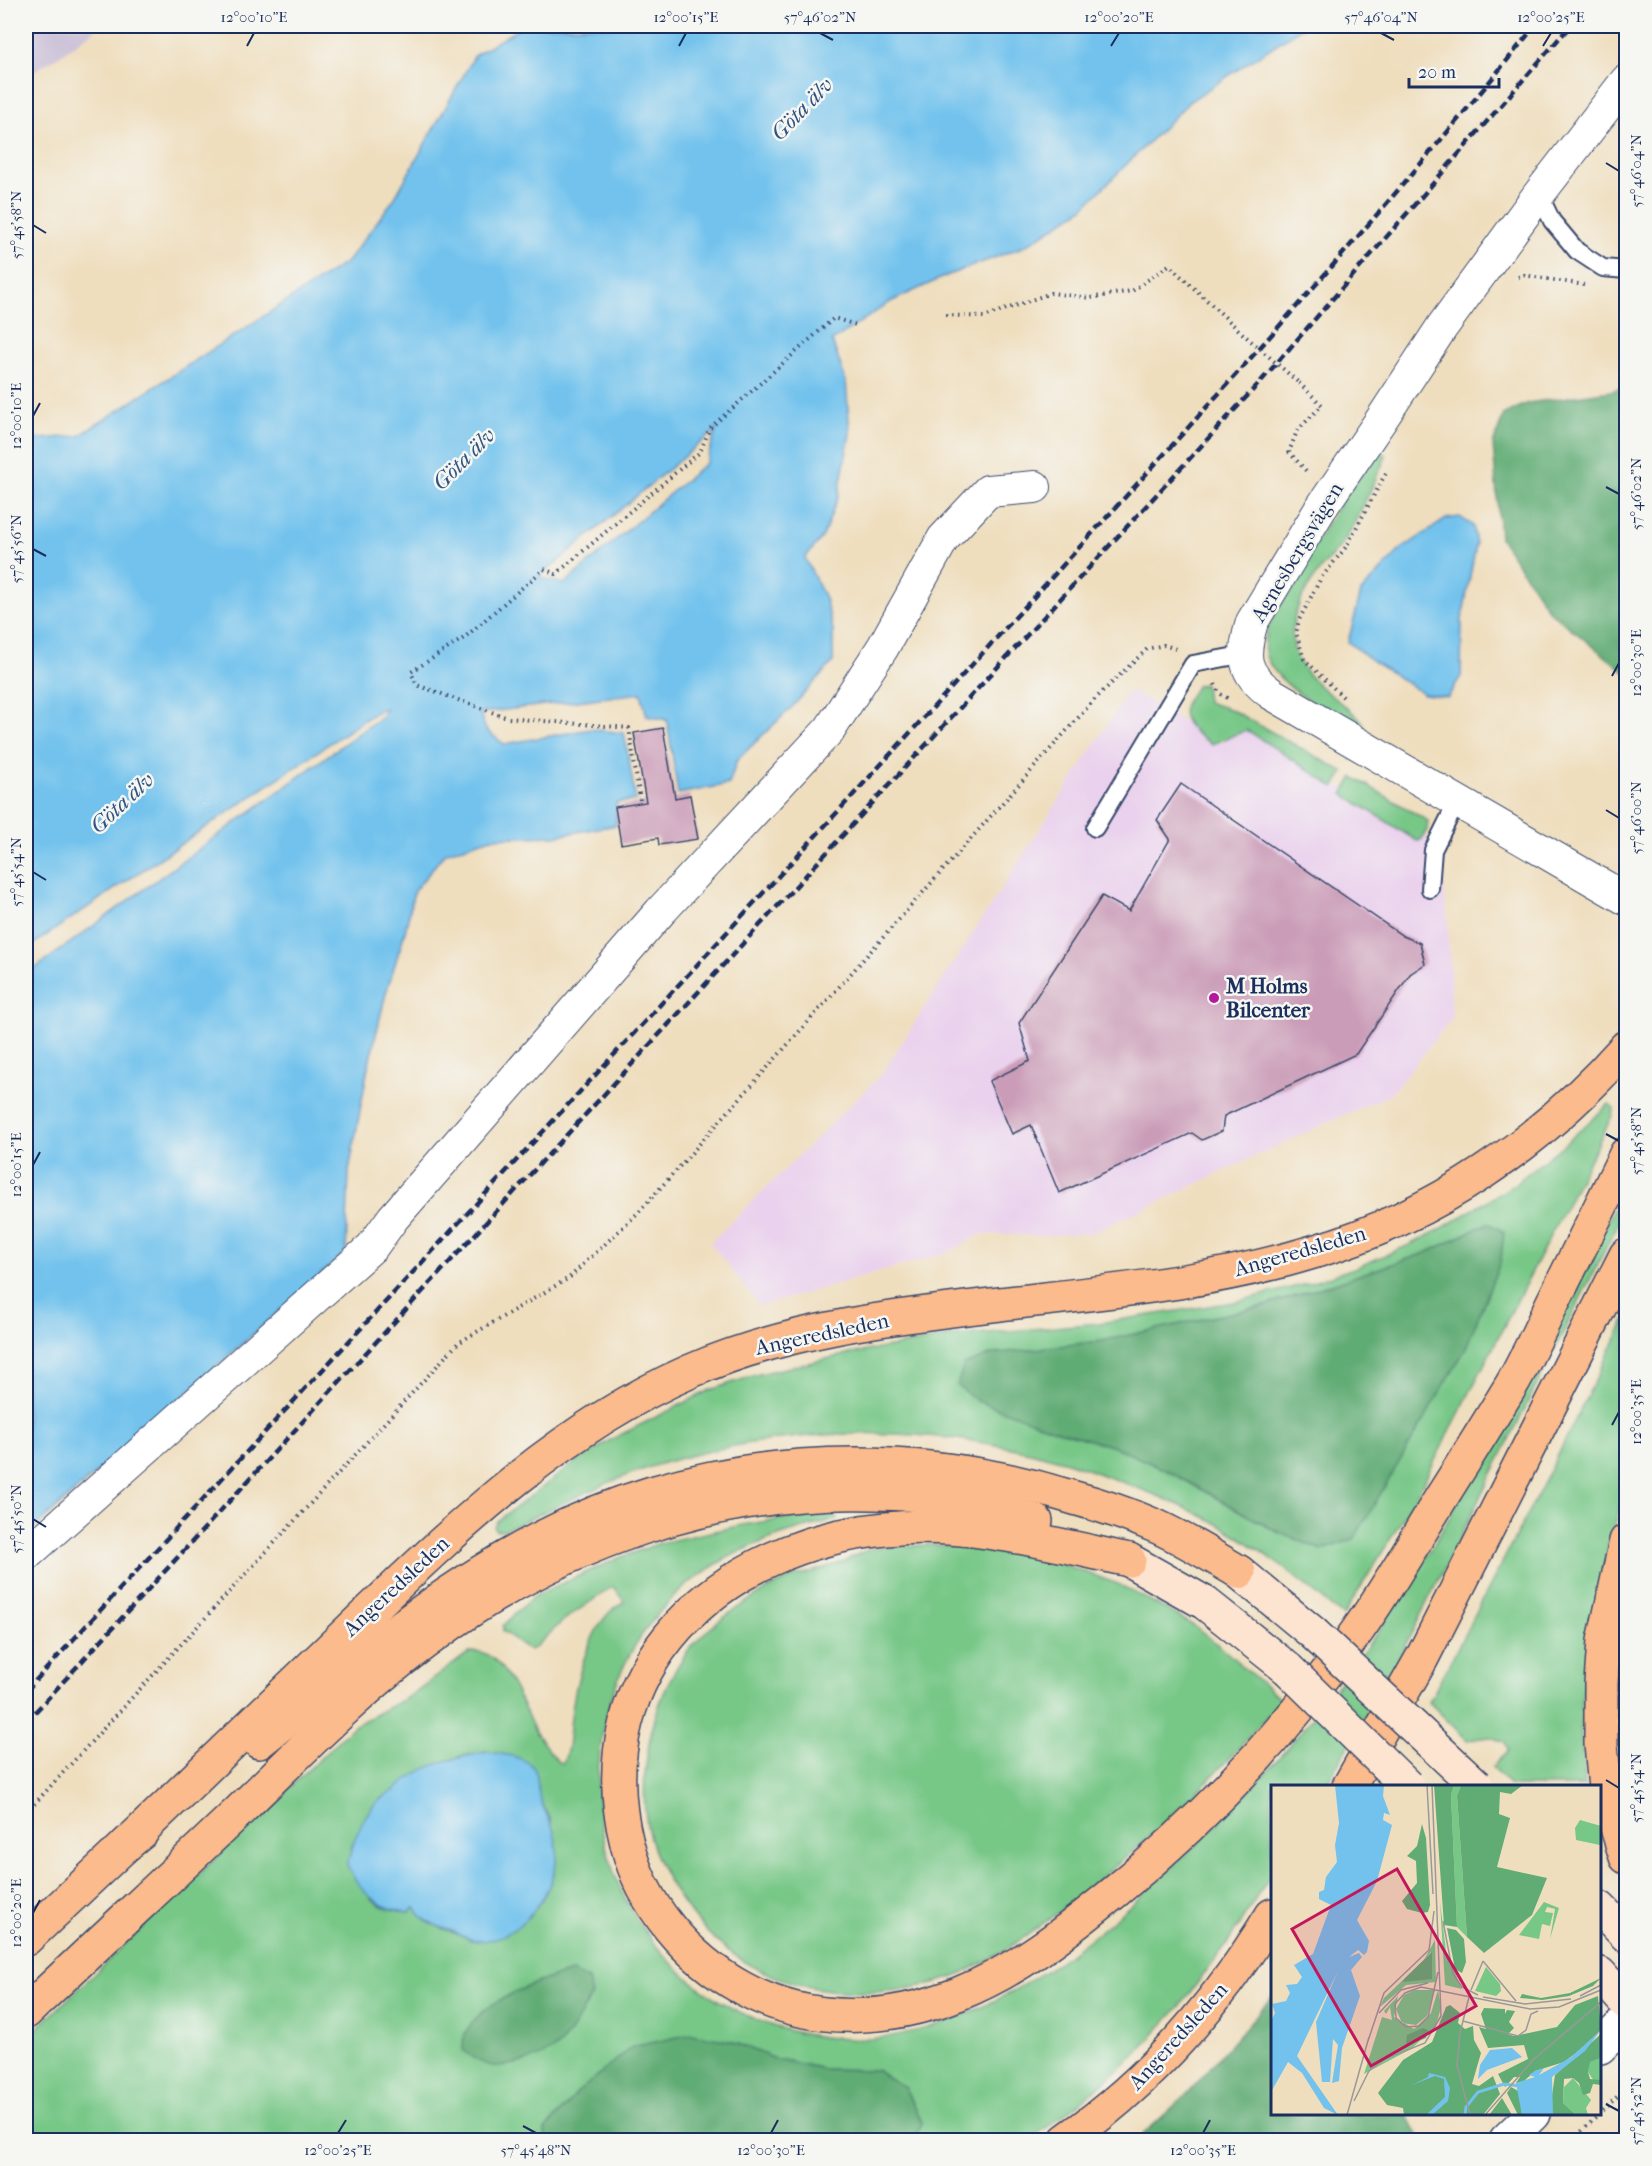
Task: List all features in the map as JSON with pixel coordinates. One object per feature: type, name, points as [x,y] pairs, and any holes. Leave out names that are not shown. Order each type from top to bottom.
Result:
[{"type":"highway","name":"Angeredsleden","points":[[126,1845],[473,1514],[533,1465],[571,1438],[650,1391],[693,1370],[743,1351],[840,1328],[955,1310],[1119,1291],[1175,1282],[1277,1262],[1317,1251],[1419,1211],[1476,1178],[1556,1119],[1626,1047]]},
{"type":"highway","points":[[1129,1560],[1008,1535],[970,1530],[940,1527],[877,1530],[850,1534],[784,1553],[742,1573],[707,1598],[674,1630],[642,1676],[627,1718],[620,1760],[621,1818],[630,1857],[647,1895],[681,1940],[713,1970],[754,1995],[804,2011],[835,2015],[884,2014],[919,2007],[954,1996],[1012,1968],[1065,1932],[1145,1867],[1215,1801],[1279,1731],[1324,1677],[1362,1625],[1514,1381],[1626,1154]]},
{"type":"highway","points":[[1349,1785],[1422,1658],[1626,1255]]},
{"type":"highway","points":[[26,1940],[126,1845],[304,1707],[396,1631],[538,1539],[595,1513],[642,1497],[712,1478],[802,1465],[872,1463],[947,1469],[1042,1488],[1128,1515],[1198,1547],[1239,1572]]},
{"type":"highway","points":[[26,2012],[357,1698],[435,1635],[516,1583],[612,1538],[712,1508],[759,1499],[828,1493],[905,1493],[961,1500],[1056,1527],[1129,1560]]},
{"type":"highway","points":[[1626,1540],[1604,1641],[1601,1744],[1605,1789],[1626,1857]]},
{"type":"highway","name":"Angeredsleden","points":[[1066,2140],[1130,2090],[1169,2052],[1230,1979],[1271,1918]]},
{"type":"main road","points":[[1129,1560],[1205,1603],[1288,1669],[1406,1785]]},
{"type":"main road","points":[[1239,1572],[1313,1633],[1476,1785]]},
{"type":"main road","points":[[1601,1910],[1626,1935]]},
{"type":"main road","points":[[1601,1976],[1626,2003]]},
{"type":"street","name":"Agnesbergsvägen","points":[[1246,654],[1252,622],[1321,508],[1442,327],[1539,194],[1626,81]]},
{"type":"street","points":[[26,1555],[372,1247],[393,1218],[660,912],[830,729],[883,647],[943,539],[988,491],[1035,487]]},
{"type":"street","points":[[1246,654],[1251,677],[1272,694],[1626,899]]},
{"type":"street","points":[[1601,2045],[1626,2021]]},
{"type":"street","points":[[1506,2140],[1532,2115]]},
{"type":"lane","points":[[1539,194],[1552,221],[1577,251],[1603,268],[1626,270]]},
{"type":"lane","points":[[1095,828],[1193,664],[1246,654]]},
{"type":"lane","points":[[1430,889],[1433,850],[1457,802]]},
{"type":"path","points":[[946,315],[984,317],[1051,293],[1090,298],[1132,291],[1169,265],[1322,405],[1297,431],[1289,452],[1309,475]]},
{"type":"path","points":[[1513,278],[1524,275],[1594,286]]},
{"type":"path","points":[[640,800],[629,728],[508,718],[417,685],[411,672],[464,638],[544,569],[556,574],[700,452],[710,428],[834,318],[856,325]]},
{"type":"path","points":[[1346,700],[1304,659],[1296,633],[1299,620],[1321,578],[1346,547],[1389,466]]},
{"type":"path","points":[[26,1813],[458,1343],[569,1278],[639,1212],[1095,700],[1147,648],[1164,645],[1189,653],[1215,650],[1215,684],[1219,693],[1238,704]]},
{"type":"path","points":[[1601,2113],[1626,2088]]},
{"type":"path","points":[[1573,2140],[1598,2115]]},
{"type":"shaded area","points":[[26,26],[100,26],[62,54],[26,76]]},
{"type":"shaded area","points":[[1130,690],[1222,744],[1235,724],[1440,845],[1448,923],[1452,1018],[1390,1095],[1092,1233],[1039,1236],[982,1234],[949,1252],[760,1306],[710,1243],[881,1075]]},
{"type":"green space","points":[[1626,386],[1626,673],[1549,611],[1500,538],[1493,444],[1504,414],[1528,403],[1611,391]]},
{"type":"green space","points":[[1384,453],[1385,459],[1357,519],[1343,542],[1312,580],[1295,615],[1293,627],[1295,651],[1300,663],[1320,687],[1361,720],[1364,725],[1362,731],[1305,698],[1279,676],[1265,652],[1265,641],[1270,624],[1339,505],[1371,463]]},
{"type":"green space","points":[[1205,684],[1207,702],[1232,710],[1344,772],[1334,787],[1247,730],[1212,744],[1197,733],[1187,724],[1183,713],[1188,698],[1197,685]]},
{"type":"green space","points":[[1353,777],[1428,821],[1427,830],[1421,840],[1417,841],[1343,794]]},
{"type":"green space","points":[[1609,1104],[1614,1108],[1612,1116],[1415,1499],[1343,1616],[1254,1547],[1223,1527],[1182,1506],[1060,1460],[1012,1448],[963,1440],[913,1435],[863,1434],[763,1441],[667,1462],[584,1493],[504,1530],[496,1530],[494,1526],[497,1521],[576,1462],[612,1439],[710,1390],[759,1374],[849,1354],[954,1336],[1099,1323],[1235,1302],[1310,1283],[1357,1267],[1439,1230],[1512,1186],[1567,1142]],"holes":[[[1488,1223],[1354,1539],[1322,1550],[1275,1531],[1172,1473],[1115,1447],[1055,1430],[992,1354],[1102,1341],[1268,1305],[1426,1253]]]},
{"type":"green space","points":[[1626,1185],[1626,1208],[1623,1214],[1396,1664],[1326,1785],[1271,1785],[1271,1875],[1228,1942],[1181,2005],[1135,2055],[1079,2104],[1027,2140],[914,2140],[922,2122],[904,2087],[876,2070],[824,2069],[773,2058],[731,2041],[545,2129],[546,2140],[26,2140],[26,2039],[355,1725],[408,1697],[467,1654],[479,1652],[490,1656],[500,1666],[537,1735],[558,1762],[563,1763],[568,1746],[576,1690],[589,1645],[603,1620],[624,1602],[616,1589],[612,1587],[564,1620],[529,1650],[503,1631],[503,1625],[534,1596],[616,1559],[660,1543],[742,1525],[802,1516],[837,1516],[838,1519],[752,1546],[713,1567],[694,1579],[661,1610],[635,1646],[624,1666],[609,1707],[600,1752],[599,1808],[610,1860],[631,1909],[660,1951],[698,1987],[743,2014],[794,2032],[850,2039],[888,2037],[948,2021],[1002,1997],[1069,1955],[1111,1922],[1227,1814],[1281,1756],[1331,1695],[1397,1603],[1432,1548],[1510,1406]],"holes":[[[487,1752],[537,1778],[536,1784],[540,1800],[551,1820],[553,1874],[547,1889],[531,1915],[471,1940],[430,1923],[417,1908],[409,1912],[393,1910],[373,1901],[367,1893],[351,1848],[367,1815],[380,1799],[458,1757]]]},
{"type":"green space","points":[[1488,1223],[1504,1232],[1501,1260],[1465,1350],[1354,1539],[1322,1550],[1276,1531],[1172,1473],[1115,1447],[1055,1430],[977,1401],[957,1385],[964,1365],[992,1354],[1102,1341],[1268,1305],[1426,1253]]},
{"type":"green space","points":[[1626,1318],[1626,1484],[1608,1550],[1588,1652],[1582,1701],[1581,1734],[1585,1785],[1509,1785],[1492,1767],[1508,1751],[1505,1742],[1490,1737],[1467,1740],[1429,1702],[1548,1475]]},
{"type":"green space","points":[[928,1545],[987,1547],[1043,1557],[1118,1584],[1196,1627],[1281,1700],[1208,1780],[1129,1854],[1015,1944],[967,1971],[939,1982],[879,1992],[827,1990],[775,1977],[729,1951],[709,1934],[674,1890],[657,1859],[648,1829],[644,1787],[649,1743],[660,1703],[678,1666],[695,1643],[734,1610],[764,1591],[793,1577],[838,1563],[867,1550]]},
{"type":"green space","points":[[572,1972],[588,1980],[592,1995],[570,2032],[554,2049],[526,2061],[496,2066],[483,2063],[463,2050],[466,2032],[485,2010],[528,1986]]},
{"type":"green space","points":[[1271,1998],[1271,2115],[1408,2115],[1421,2140],[1137,2140],[1189,2092]]},
{"type":"green space","points":[[691,2034],[731,2041],[773,2058],[824,2069],[876,2070],[904,2087],[922,2123],[914,2140],[546,2140],[545,2130],[579,2091],[632,2047]]},
{"type":"water","name":"Göta älv","points":[[523,26],[1304,26],[1190,101],[1082,209],[1025,246],[946,276],[892,301],[832,341],[846,381],[850,434],[838,497],[823,536],[805,558],[825,598],[833,630],[833,662],[793,706],[737,760],[729,784],[678,794],[667,720],[647,716],[641,693],[480,713],[486,730],[504,744],[591,729],[624,733],[636,800],[616,803],[616,825],[554,836],[491,838],[445,853],[414,891],[405,932],[386,993],[367,1072],[349,1171],[346,1252],[26,1535],[26,975],[381,717],[386,708],[376,712],[26,949],[26,440],[79,436],[347,262],[394,199],[475,55]],"holes":[[[716,430],[706,463],[564,584],[539,577]]]},
{"type":"water","points":[[1460,517],[1473,526],[1476,544],[1462,619],[1461,676],[1448,697],[1424,694],[1371,660],[1348,642],[1361,592],[1400,550],[1446,519]]},
{"type":"water","points":[[487,1752],[516,1757],[534,1768],[540,1799],[553,1831],[557,1851],[556,1866],[551,1881],[544,1895],[525,1920],[499,1937],[480,1941],[432,1923],[422,1917],[416,1908],[409,1912],[398,1911],[379,1903],[364,1891],[347,1865],[360,1826],[378,1801],[421,1771],[449,1760]]},
{"type":"building","points":[[663,728],[675,798],[690,795],[698,839],[659,845],[658,838],[621,844],[615,807],[646,802],[634,733]]},
{"type":"building","name":"M Holms Bilcenter","points":[[1181,784],[1403,936],[1420,943],[1425,964],[1410,974],[1356,1054],[1224,1116],[1222,1131],[1202,1140],[1192,1133],[1059,1193],[1031,1125],[1012,1134],[989,1081],[1030,1061],[1019,1023],[1102,896],[1129,911],[1170,839],[1157,820]]},
{"type":"railway","points":[[26,1691],[727,932],[1180,437],[1396,193],[1535,26]]},
{"type":"railway","points":[[26,1722],[1262,380],[1570,26]]},
{"type":"place","name":"M Holms Bilcenter","points":[[1214,998]]}]
